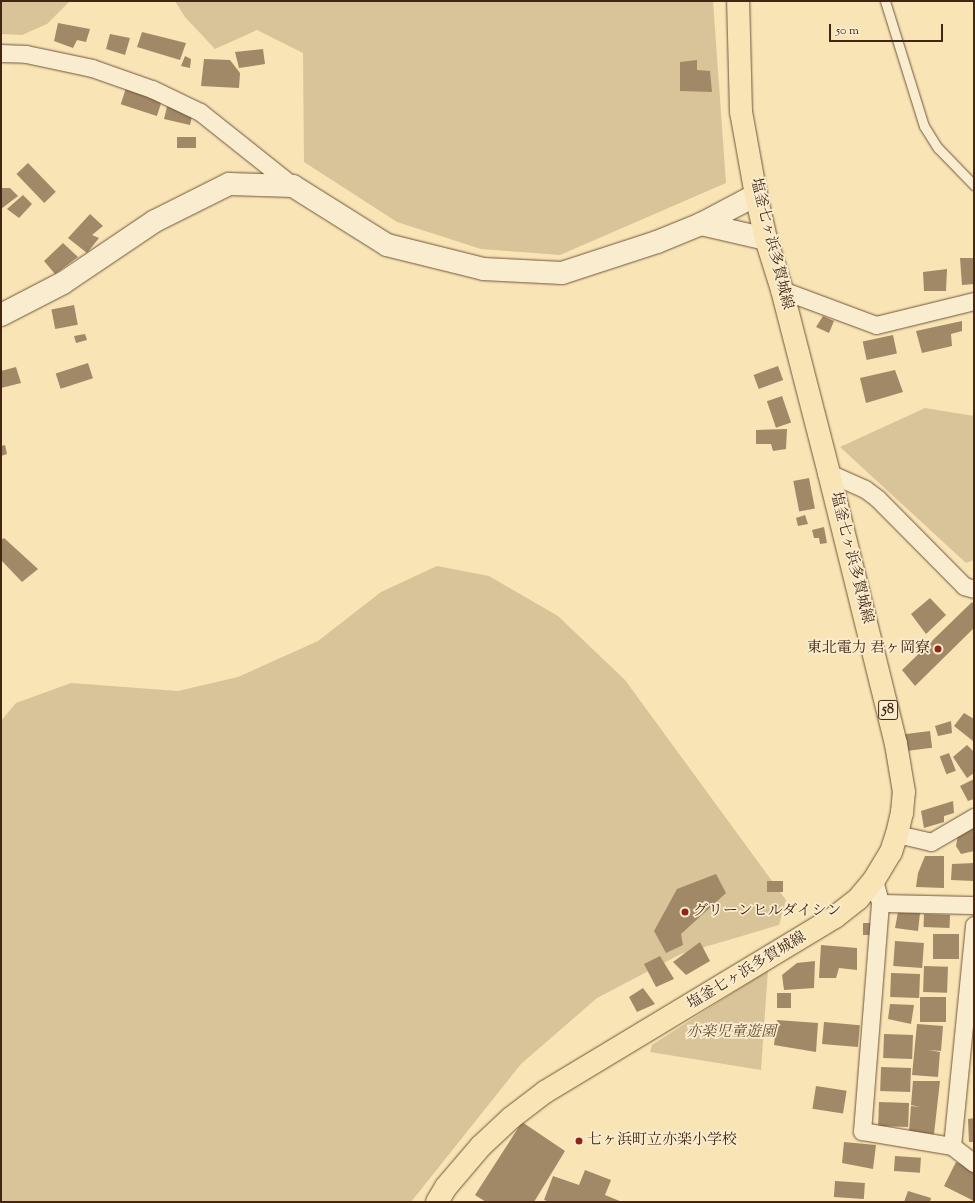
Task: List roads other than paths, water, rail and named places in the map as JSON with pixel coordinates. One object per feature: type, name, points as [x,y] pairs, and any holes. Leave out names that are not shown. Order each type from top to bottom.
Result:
[{"type":"main road","name":"塩釜七ヶ浜多賀城線","points":[[437,1202],[446,1187],[481,1146],[511,1118],[545,1092],[835,917],[858,899],[874,880],[891,852],[897,834],[902,813],[904,792],[901,770],[867,623],[782,290],[766,239],[756,195],[741,112],[738,1]]},
{"type":"street","points":[[1,53],[26,54],[92,68],[152,89],[200,112],[293,186],[387,245],[483,269],[562,273],[657,242],[700,224],[756,195]]},
{"type":"street","points":[[1,315],[63,284],[155,221],[229,184],[293,186]]},
{"type":"street","points":[[700,224],[766,239]]},
{"type":"street","points":[[782,290],[876,325],[974,301]]},
{"type":"street","points":[[829,473],[865,489],[877,498],[964,586],[974,589]]},
{"type":"street","points":[[897,834],[931,842],[974,817]]},
{"type":"street","points":[[874,880],[880,903],[862,1131],[952,1146],[974,1163]]},
{"type":"street","points":[[880,903],[974,905]]},
{"type":"street","points":[[952,1146],[968,1048],[974,925]]},
{"type":"lane","points":[[885,1],[924,126],[938,148],[974,185]]},
{"type":"place","name":"東北電力 君ヶ岡寮","points":[[938,649]]},
{"type":"place","name":"グリーンヒルダイシン","points":[[685,912]]},
{"type":"place","name":"七ヶ浜町立亦楽小学校","points":[[579,1141]]},
{"type":"park label","name":"亦楽児童遊園","points":[[731,1033]]}]
